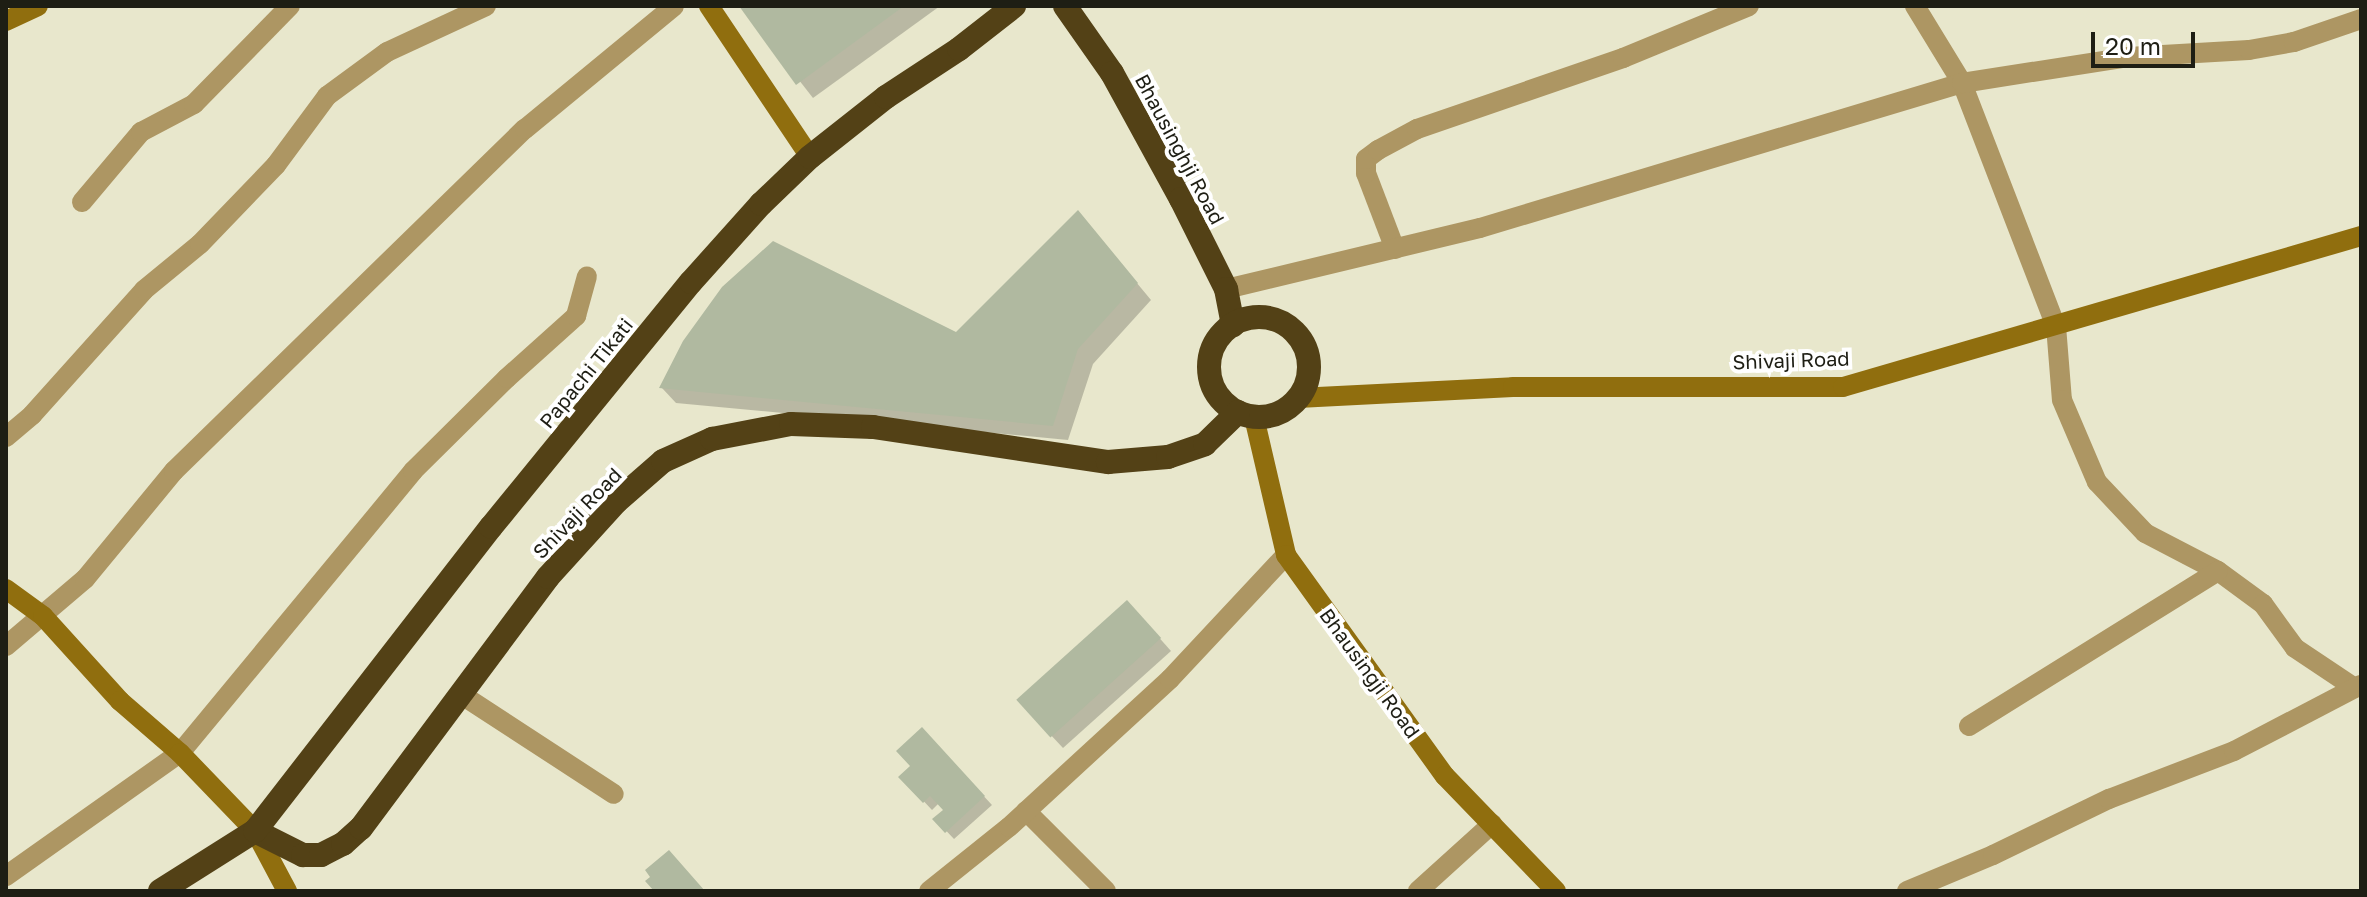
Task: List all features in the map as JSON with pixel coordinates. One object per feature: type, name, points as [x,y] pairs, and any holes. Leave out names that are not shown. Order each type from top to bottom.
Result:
[{"type":"highway","name":"Papachi Tikati","points":[[255,831],[491,527],[691,282],[761,204],[810,157],[1014,6]]},
{"type":"highway","name":"Bhausinghji Road","points":[[1065,6],[1112,73],[1226,289],[1233,325]]},
{"type":"highway","points":[[1255,316],[1272,318],[1299,336],[1310,367],[1307,383],[1298,398],[1279,412],[1246,414],[1224,403],[1209,375],[1215,342],[1233,325],[1255,316]]},
{"type":"highway","name":"Shivaji Road","points":[[255,831],[303,855],[321,855],[343,844],[361,828],[548,577],[616,502],[663,461],[712,439],[791,424],[873,427],[1108,462],[1168,457],[1205,444],[1246,414]]},
{"type":"highway","points":[[160,891],[255,831]]},
{"type":"street","points":[[6,21],[38,6]]},
{"type":"street","points":[[82,202],[141,132],[194,104],[290,6]]},
{"type":"street","points":[[6,437],[32,415],[144,290],[200,244],[276,165],[327,96],[387,52],[486,6]]},
{"type":"street","points":[[6,646],[85,579],[174,471],[305,340],[525,129],[674,6]]},
{"type":"street","points":[[709,6],[810,157]]},
{"type":"street","points":[[1395,249],[1366,173],[1366,159],[1378,150],[1417,129],[1623,58],[1749,6]]},
{"type":"street","points":[[1915,6],[1962,83],[2056,326],[2062,400],[2097,482],[2145,533],[2218,571],[2263,604],[2295,648],[2358,687]]},
{"type":"street","points":[[1226,289],[1480,228],[1962,83],[2128,57],[2249,50],[2294,42],[2361,19]]},
{"type":"street","name":"Shivaji Road","points":[[1298,398],[1513,387],[1843,387],[2361,236]]},
{"type":"street","points":[[6,876],[180,753],[413,471],[507,378],[576,316],[587,276]]},
{"type":"street","name":"Bhausingji Road","points":[[1246,414],[1286,555],[1445,776],[1556,891]]},
{"type":"street","points":[[929,891],[1026,811],[1170,679],[1286,555]]},
{"type":"street","points":[[1969,726],[2218,571]]},
{"type":"street","points":[[6,589],[43,616],[120,701],[180,753],[255,831],[287,891]]},
{"type":"street","points":[[1907,891],[1993,855],[2109,799],[2234,751],[2358,687]]},
{"type":"street","points":[[462,695],[614,794]]},
{"type":"street","points":[[1026,811],[1106,891]]},
{"type":"street","points":[[1418,891],[1492,824]]},
{"type":"building","points":[[739,6],[904,6],[796,85]]},
{"type":"building","points":[[1078,210],[1138,283],[1078,349],[1053,426],[659,388],[683,341],[722,287],[773,241],[956,332]]},
{"type":"building","points":[[1127,600],[1161,638],[1050,738],[1016,700]]},
{"type":"building","points":[[922,727],[985,796],[945,833],[932,819],[943,810],[930,796],[923,803],[898,777],[910,766],[896,751]]},
{"type":"building","points":[[669,850],[705,891],[654,891],[645,881],[650,877],[645,870]]}]
